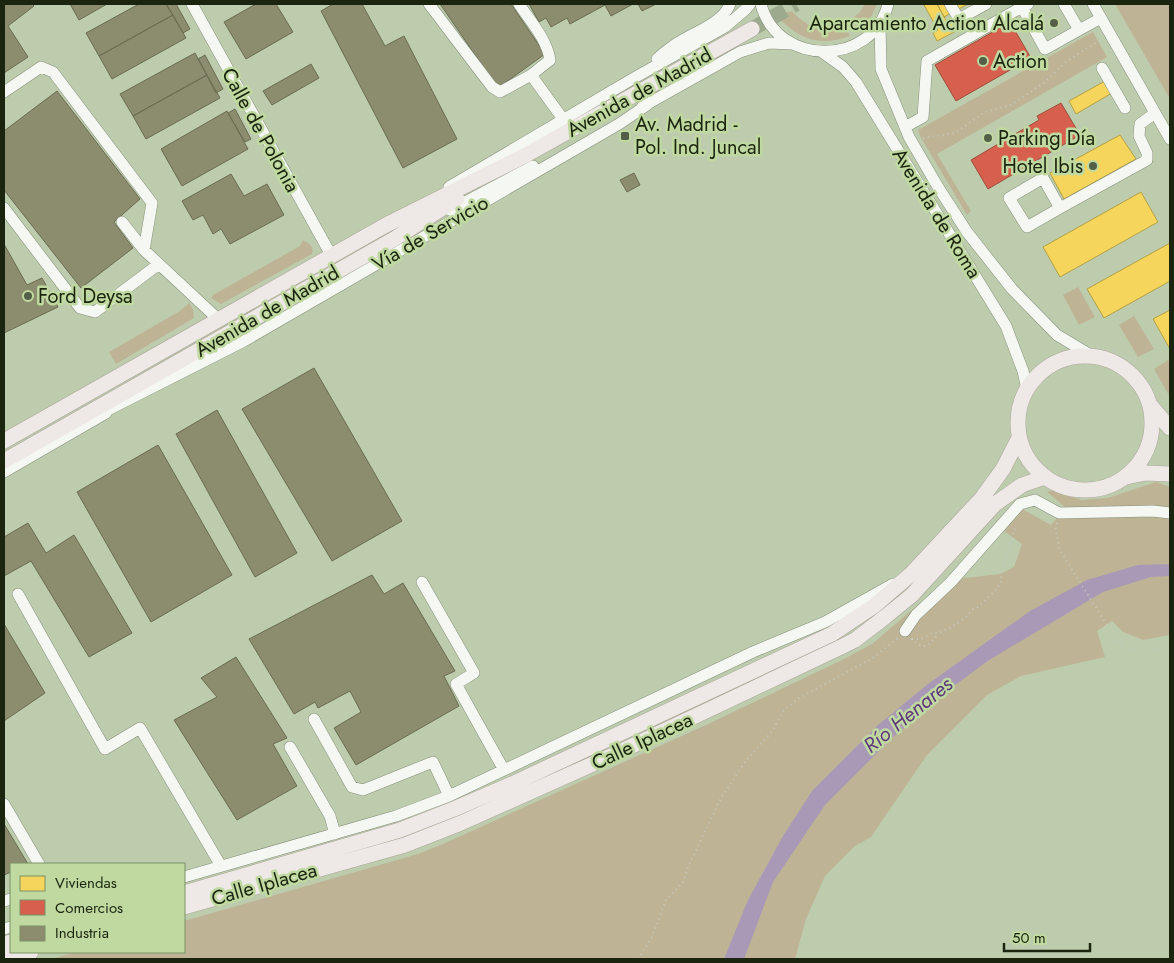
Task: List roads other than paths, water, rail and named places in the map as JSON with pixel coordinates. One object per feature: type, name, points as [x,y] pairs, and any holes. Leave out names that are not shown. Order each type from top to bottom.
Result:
[{"type":"main road","name":"Avenida de Madrid","points":[[4,441],[386,225],[526,155],[752,29]]},
{"type":"main road","name":"Avenida de Madrid","points":[[4,462],[394,239],[526,155]]},
{"type":"main road","points":[[1170,428],[1154,400],[1129,372],[1094,351],[1066,358],[1044,370],[1027,389],[1018,413],[1019,438],[1024,453],[1033,466],[1045,477],[1064,487],[1086,490],[1107,487],[1126,477],[1146,474],[1170,474]]},
{"type":"main road","points":[[1126,477],[1144,457],[1152,432],[1154,400]]},
{"type":"main road","name":"Calle Iplacea","points":[[185,893],[400,830],[454,809],[504,788],[832,634],[874,606],[910,575],[982,498],[1003,469],[1019,438]]},
{"type":"main road","name":"Calle Iplacea","points":[[185,908],[405,845],[462,823],[667,730],[855,640],[912,595],[995,504],[1022,484],[1045,477]]},
{"type":"main road","points":[[4,959],[27,953]]},
{"type":"street","name":"Calle de Polonia","points":[[192,4],[330,256]]},
{"type":"street","points":[[429,4],[492,87],[500,92],[531,75],[550,60],[550,54],[546,45],[519,4]]},
{"type":"street","points":[[634,78],[673,46],[718,20],[728,10],[730,4]]},
{"type":"street","points":[[386,225],[563,119],[725,27],[750,4]]},
{"type":"street","points":[[761,4],[763,12],[775,30],[792,44],[807,50],[822,52],[844,49],[864,39],[880,23],[888,4]]},
{"type":"street","points":[[950,4],[959,20],[986,4]]},
{"type":"street","points":[[1064,4],[1079,30]]},
{"type":"street","points":[[1093,4],[1170,139]]},
{"type":"street","points":[[905,127],[923,117],[927,61],[1025,6],[1045,48],[1101,18]]},
{"type":"street","name":"Avenida de Roma","points":[[880,23],[881,69],[905,127],[938,187],[962,225],[1012,289],[1057,335],[1094,351]]},
{"type":"street","points":[[394,239],[647,105],[740,52],[769,43],[792,44]]},
{"type":"street","name":"Avenida de Roma","points":[[822,52],[843,67],[856,82],[1006,326],[1023,371],[1027,389]]},
{"type":"street","points":[[4,92],[41,67],[53,72],[152,203],[144,250]]},
{"type":"street","points":[[1102,68],[1125,108]]},
{"type":"street","points":[[531,75],[563,119]]},
{"type":"street","name":"Vía de Servicio","points":[[4,462],[244,341],[619,124],[647,105]]},
{"type":"street","points":[[1060,208],[1043,178],[1009,198],[1026,227],[1147,160],[1147,153],[1139,136],[1140,124],[1155,114]]},
{"type":"street","points":[[4,208],[80,308],[95,312],[159,264]]},
{"type":"street","points":[[122,222],[144,250],[219,320]]},
{"type":"street","name":"Vía de Servicio","points":[[4,472],[131,399]]},
{"type":"street","points":[[905,635],[916,615],[951,582],[1020,504],[1035,500],[1059,513],[1153,511],[1170,513]]},
{"type":"street","points":[[185,877],[396,816],[449,796],[753,652],[825,622],[910,575]]},
{"type":"street","points":[[422,582],[474,673],[456,684],[504,770]]},
{"type":"street","points":[[18,594],[105,749],[140,728],[221,866]]},
{"type":"street","points":[[314,719],[352,787],[364,790],[433,762],[449,796]]},
{"type":"street","points":[[290,747],[330,816],[335,834]]},
{"type":"street","points":[[4,804],[38,863]]},
{"type":"water","name":"Río Henares","points":[[1170,564],[1170,576],[1151,577],[1103,592],[989,660],[931,703],[888,742],[825,805],[773,882],[744,959],[724,959],[748,900],[783,836],[812,791],[878,725],[928,684],[1030,611],[1087,580],[1138,565]]},
{"type":"tunnel","points":[[752,29],[796,4]]},
{"type":"place","name":"Aparcamiento Action Alcalá","points":[[1054,23]]},
{"type":"place","name":"Action","points":[[983,61]]},
{"type":"place","name":"Av. Madrid - Pol. Ind. Juncal","points":[[625,136]]},
{"type":"place","name":"Parking Día","points":[[988,138]]},
{"type":"place","name":"Hotel Ibis","points":[[1093,166]]},
{"type":"place","name":"Ford Deysa","points":[[28,296]]}]
